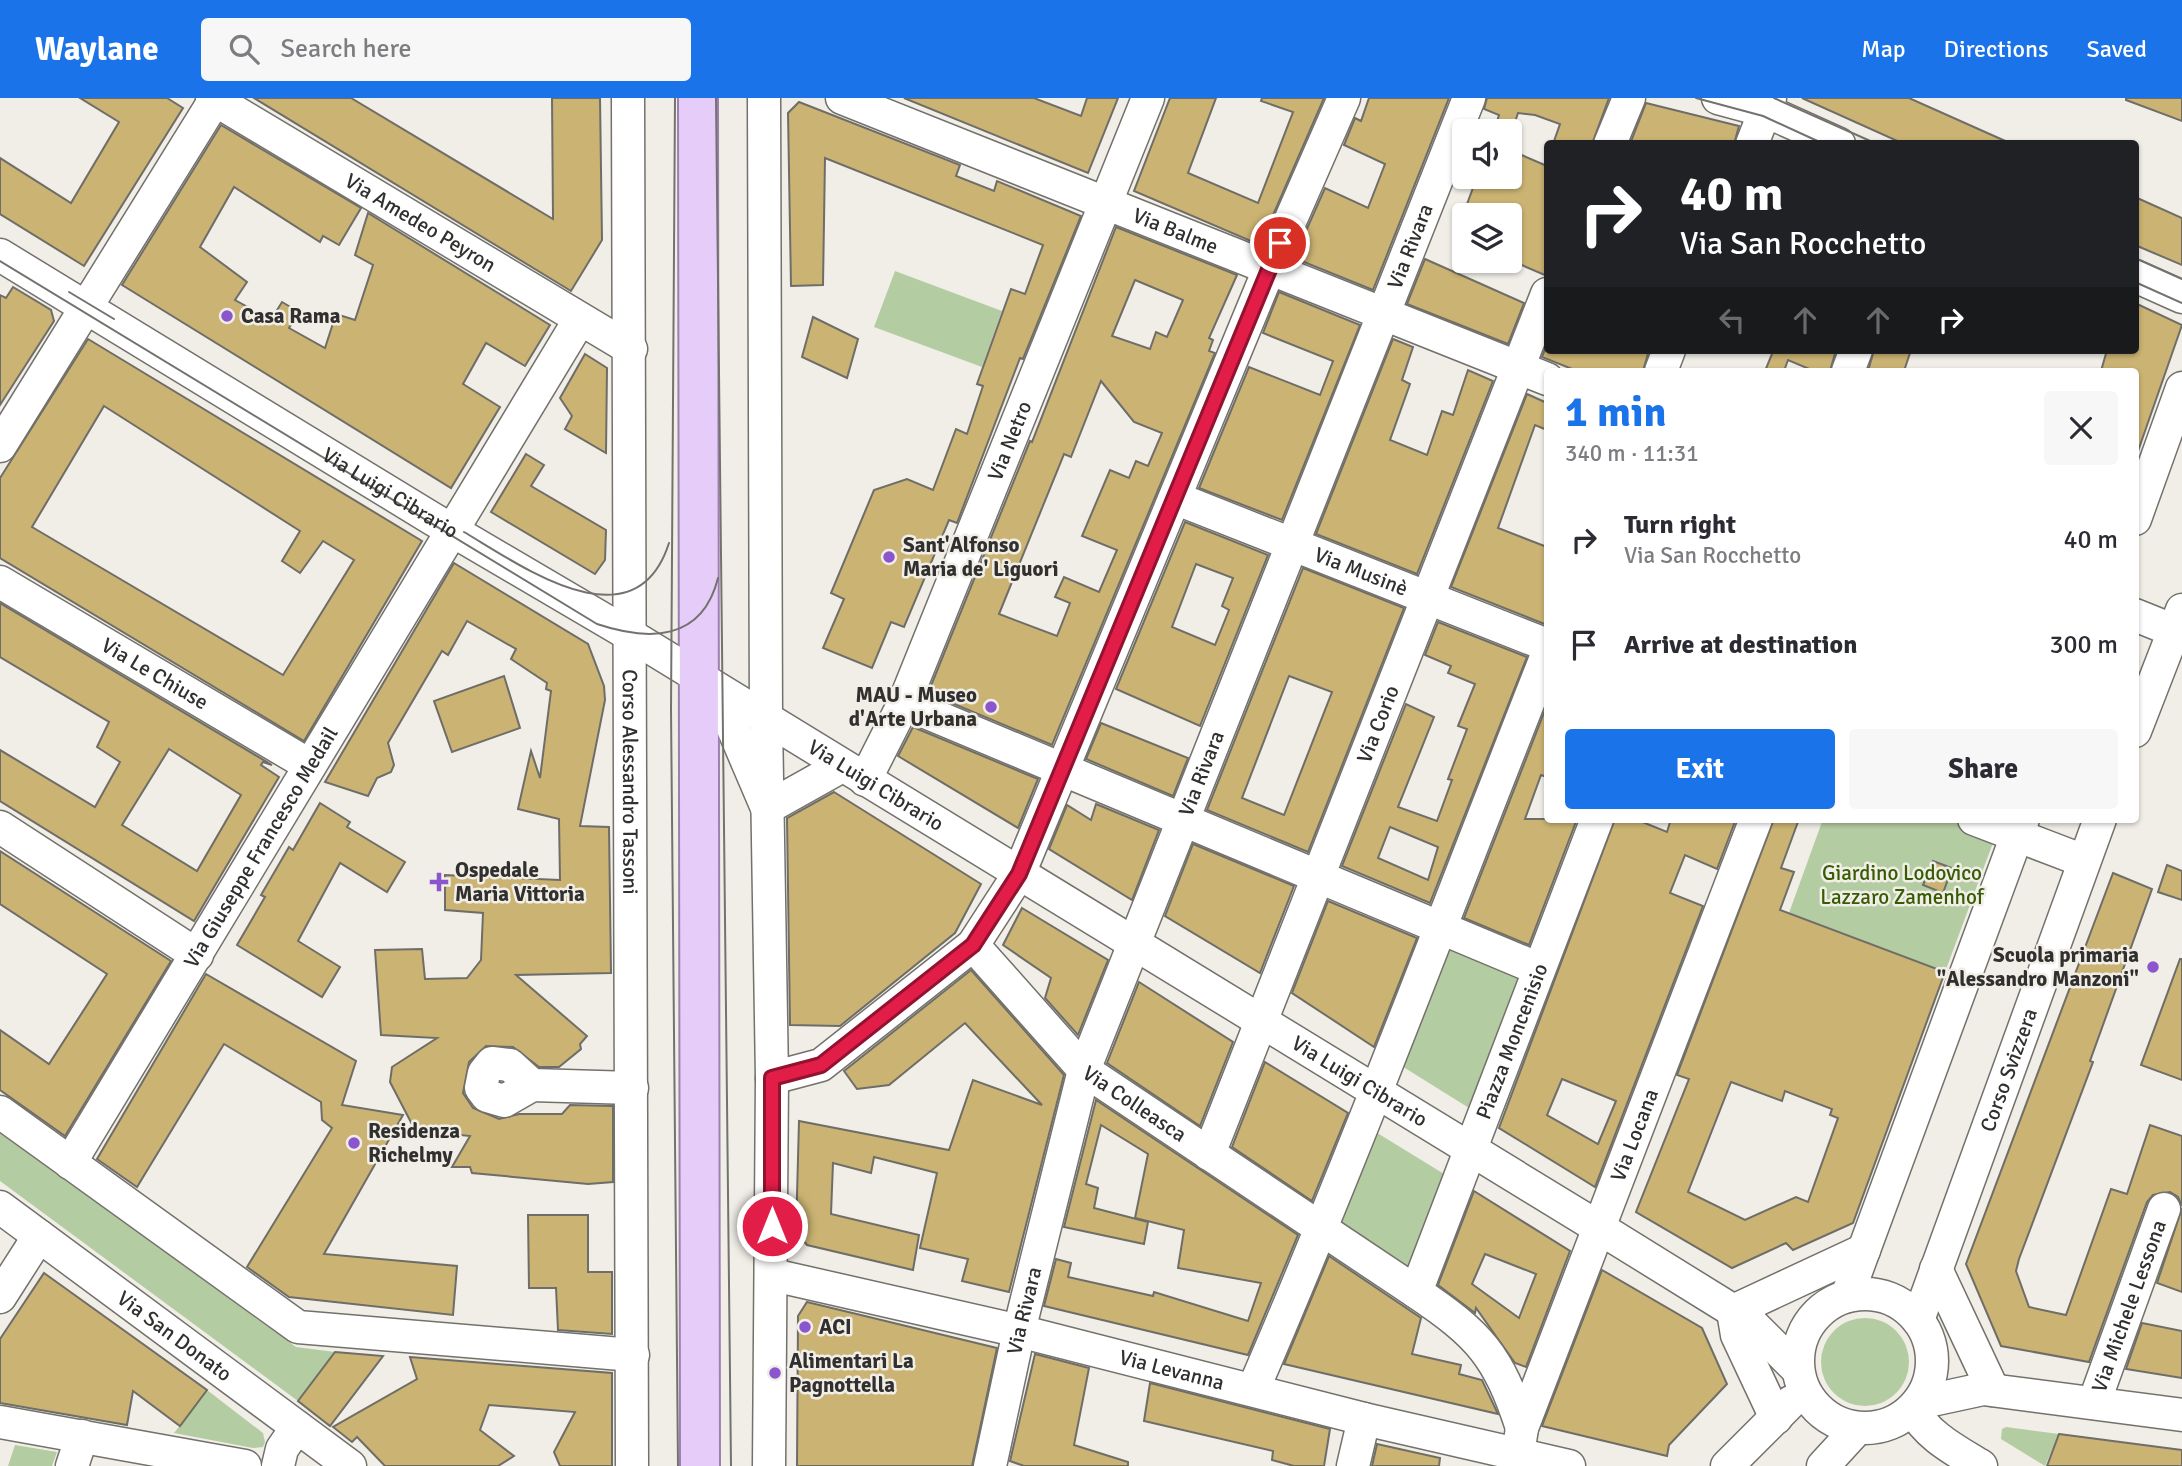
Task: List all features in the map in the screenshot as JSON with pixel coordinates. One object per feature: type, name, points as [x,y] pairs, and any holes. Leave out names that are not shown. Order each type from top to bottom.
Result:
[{"type":"main road","points":[[698,98],[700,1466]]},
{"type":"street","name":"Corso Alessandro Tassoni","points":[[628,98],[631,349],[632,1466]]},
{"type":"street","points":[[764,98],[766,720],[772,1078],[769,1466]]},
{"type":"street","name":"Via Balme","points":[[842,98],[1108,201],[1544,378]]},
{"type":"street","name":"Via Netro","points":[[853,773],[904,702],[1149,98]]},
{"type":"street","points":[[772,1078],[821,1065],[973,945],[1019,874],[1270,267],[1343,98]]},
{"type":"street","name":"Via Rivara","points":[[990,1466],[1019,1331],[1084,1070],[1469,98]]},
{"type":"street","points":[[1612,140],[1629,98]]},
{"type":"street","points":[[1718,98],[1768,104],[1832,140]]},
{"type":"street","name":"Via Amedeo Peyron","points":[[214,99],[631,349]]},
{"type":"street","points":[[0,446],[214,99]]},
{"type":"street","points":[[1754,140],[1768,104]]},
{"type":"street","name":"Via Luigi Cibrario","points":[[0,255],[630,635],[1601,1229],[1740,1316],[1800,1378]]},
{"type":"street","points":[[2139,278],[2182,297]]},
{"type":"street","name":"Via Corio","points":[[1209,1154],[1544,301]]},
{"type":"street","name":"Via Giuseppe Francesco Medail","points":[[70,1163],[580,319]]},
{"type":"street","points":[[2139,508],[2182,388]]},
{"type":"street","name":"Via Musinè","points":[[1175,498],[1544,644]]},
{"type":"street","name":"Via Le Chiuse","points":[[0,582],[309,765]]},
{"type":"street","points":[[2139,616],[2180,625],[2139,722]]},
{"type":"street","points":[[1253,1390],[1378,1093],[1438,928],[1544,662]]},
{"type":"street","points":[[698,678],[726,712],[767,808]]},
{"type":"street","name":"Piazza Moncenisio","points":[[904,702],[1539,969],[1416,1292]]},
{"type":"street","points":[[767,808],[853,773]]},
{"type":"street","points":[[1539,969],[1595,823]]},
{"type":"street","name":"Via Locana","points":[[1520,1441],[1754,823]]},
{"type":"street","points":[[1996,823],[2019,827],[2084,861]]},
{"type":"street","name":"Corso Svizzera","points":[[1918,1320],[2098,823]]},
{"type":"street","points":[[0,827],[197,955]]},
{"type":"street","points":[[1847,1296],[2019,827]]},
{"type":"street","name":"Via Colleasca","points":[[973,945],[1084,1070],[1322,1229]]},
{"type":"street","points":[[532,1085],[632,1088]]},
{"type":"street","points":[[0,1112],[298,1327],[633,1355]]},
{"type":"street","name":"Via San Donato","points":[[0,1207],[350,1466]]},
{"type":"street","name":"Via Michele Lessona","points":[[2094,1403],[2164,1209]]},
{"type":"street","points":[[1322,1229],[1457,1319],[1486,1348],[1510,1393],[1520,1441]]},
{"type":"street","points":[[0,1297],[39,1236]]},
{"type":"street","points":[[1740,1316],[1864,1250]]},
{"type":"street","points":[[1936,1269],[1980,1390],[1953,1419],[1970,1459]]},
{"type":"street","name":"Via Levanna","points":[[772,1275],[1019,1331],[1364,1419],[1520,1441],[1569,1466]]},
{"type":"street","points":[[1867,1294],[1886,1298],[1903,1306],[1918,1320],[1932,1352],[1927,1388],[1915,1406],[1887,1425],[1857,1429],[1824,1415],[1800,1378],[1798,1351],[1803,1332],[1814,1316],[1829,1304],[1847,1296],[1867,1294]]},
{"type":"street","points":[[1740,1316],[1814,1316]]},
{"type":"street","points":[[1740,1316],[1737,1335],[1776,1418]]},
{"type":"street","name":"Via Michele Lessona","points":[[1932,1352],[1980,1390]]},
{"type":"street","points":[[1727,1466],[1776,1418],[1800,1378]]},
{"type":"street","name":"Via Michele Lessona","points":[[1915,1406],[1980,1390],[2182,1415]]},
{"type":"street","points":[[1915,1406],[1921,1425],[1970,1459]]},
{"type":"street","points":[[1353,1466],[1364,1419]]},
{"type":"street","points":[[0,1422],[245,1466]]},
{"type":"street","points":[[278,1466],[282,1449],[297,1427]]},
{"type":"street","points":[[1823,1466],[1857,1429]]},
{"type":"street","points":[[72,1466],[82,1436]]},
{"type":"green space","points":[[895,271],[1002,311],[982,367],[874,327]]},
{"type":"green space","name":"Giardino Lodovico Lazzaro Zamenhof","points":[[1822,823],[1973,823],[1997,832],[1945,972],[1789,913]]},
{"type":"green space","points":[[1443,939],[1531,976],[1477,1113],[1397,1063]]},
{"type":"green space","points":[[1374,1131],[1449,1177],[1414,1275],[1337,1224]]},
{"type":"green space","points":[[0,1133],[296,1347],[335,1352],[298,1401],[0,1181]]},
{"type":"green space","points":[[1865,1318],[1882,1322],[1896,1331],[1905,1345],[1909,1362],[1905,1379],[1896,1393],[1882,1402],[1865,1406],[1848,1402],[1834,1393],[1825,1379],[1821,1362],[1825,1345],[1834,1331],[1848,1322]]},
{"type":"green space","points":[[207,1390],[263,1433],[263,1447],[253,1448],[174,1433]]},
{"type":"green space","points":[[2006,1427],[2059,1434],[2045,1466],[2001,1439],[2002,1429]]},
{"type":"green space","points":[[15,1445],[57,1452],[52,1466],[8,1466]]},
{"type":"building","points":[[80,98],[167,98],[183,108],[84,266],[0,214],[0,158],[71,203],[119,122]]},
{"type":"building","points":[[254,98],[351,98],[553,219],[552,98],[600,98],[602,240],[571,291]]},
{"type":"building","points":[[904,98],[1034,98],[1081,116],[1087,98],[1118,98],[1088,173]]},
{"type":"building","points":[[1170,98],[1216,98],[1188,173],[1258,203],[1293,112],[1261,101],[1262,98],[1324,98],[1260,245],[1134,191]]},
{"type":"building","points":[[1369,98],[1449,98],[1373,290],[1294,258],[1325,188],[1368,208],[1385,164],[1344,145],[1355,118],[1361,121]]},
{"type":"building","points":[[1487,98],[1609,98],[1593,140],[1554,140],[1560,124],[1535,115],[1518,113],[1516,119],[1498,119],[1499,115],[1484,109]]},
{"type":"building","points":[[1802,98],[1909,98],[2003,140],[1895,140]]},
{"type":"building","points":[[2182,98],[2182,121],[2126,100]]},
{"type":"building","points":[[799,102],[960,165],[956,176],[994,191],[997,181],[1081,216],[1023,359],[1020,358],[957,523],[949,520],[904,627],[891,622],[872,668],[823,648],[844,599],[831,593],[874,490],[907,479],[933,490],[956,429],[967,434],[983,386],[977,384],[1011,289],[1025,294],[1043,245],[825,158],[823,285],[791,286],[788,113]]},
{"type":"building","points":[[1646,103],[1739,126],[1735,140],[1632,140]]},
{"type":"building","points":[[221,125],[361,208],[339,245],[323,236],[320,242],[234,187],[200,247],[247,282],[235,300],[271,320],[282,302],[299,312],[289,328],[325,348],[336,314],[355,320],[373,265],[355,255],[368,213],[550,325],[525,366],[486,343],[463,384],[500,407],[451,488],[122,285]]},
{"type":"building","points":[[1522,155],[1544,165],[1544,275],[1522,265],[1522,203],[1467,203],[1473,189],[1522,189]]},
{"type":"building","points":[[2139,199],[2182,218],[2182,265],[2139,247]]},
{"type":"building","points":[[1116,227],[1237,275],[1209,338],[1213,340],[1209,351],[1215,353],[1052,745],[928,693],[1030,441],[1032,442]],"holes":[[[1135,280],[1183,300],[1167,337],[1156,332],[1150,349],[1112,336]],[[1101,381],[1134,422],[1162,433],[1148,466],[1136,461],[1129,478],[1110,470],[1082,536],[1117,550],[1099,592],[1064,577],[1055,597],[1070,603],[1057,636],[999,614],[1064,454],[1071,457]]]},
{"type":"building","points":[[1425,259],[1524,303],[1508,344],[1407,304]]},
{"type":"building","points":[[13,287],[51,310],[54,321],[0,405],[0,295],[6,298]]},
{"type":"building","points":[[1279,292],[1360,325],[1282,520],[1199,488],[1249,367],[1320,395],[1333,361],[1263,333]]},
{"type":"building","points":[[2139,305],[2182,325],[2139,448],[2139,368],[2102,368],[2106,354],[2139,354]]},
{"type":"building","points":[[813,317],[858,339],[847,378],[802,357]]},
{"type":"building","points":[[88,339],[422,541],[304,741],[0,558],[0,478]],"holes":[[[104,406],[300,531],[282,561],[300,573],[323,541],[354,560],[283,675],[32,527]]]},
{"type":"building","points":[[1393,339],[1413,347],[1402,380],[1410,384],[1390,440],[1427,455],[1442,411],[1453,415],[1468,370],[1493,381],[1417,574],[1316,534]]},
{"type":"building","points":[[1544,352],[1544,354],[1648,354],[1644,368],[1570,368],[1542,357]]},
{"type":"building","points":[[585,354],[607,368],[606,453],[565,429],[572,416],[560,398]]},
{"type":"building","points":[[1772,354],[1835,354],[1831,368],[1807,368],[1788,360],[1785,368],[1766,368]]},
{"type":"building","points":[[1873,354],[1910,354],[1905,368],[1869,368]]},
{"type":"building","points":[[1527,394],[1544,402],[1544,429],[1535,425],[1498,528],[1544,546],[1544,624],[1451,587]]},
{"type":"building","points":[[526,454],[544,465],[531,486],[606,530],[605,560],[595,574],[491,512]]},
{"type":"building","points":[[1185,522],[1268,555],[1200,726],[1116,689]],"holes":[[[1196,564],[1233,578],[1222,606],[1229,610],[1215,645],[1172,627]]]},
{"type":"building","points":[[454,563],[588,644],[604,686],[605,700],[580,826],[609,827],[611,973],[516,975],[587,1036],[580,1044],[581,1049],[559,1067],[539,1067],[513,1047],[486,1046],[469,1062],[463,1093],[473,1108],[499,1119],[519,1114],[562,1114],[570,1105],[613,1106],[613,1182],[588,1184],[472,1173],[470,1167],[452,1167],[470,1136],[415,1130],[390,1082],[392,1067],[437,1038],[381,1035],[375,950],[422,949],[425,979],[467,978],[481,960],[483,913],[445,910],[445,875],[560,880],[559,819],[518,809],[531,751],[540,778],[551,691],[546,689],[547,683],[511,659],[516,649],[467,621],[448,655],[442,651],[388,743],[394,765],[391,772],[377,778],[368,796],[325,782]]},
{"type":"building","points":[[1303,568],[1404,608],[1308,852],[1207,810]],"holes":[[[1289,676],[1332,692],[1284,815],[1242,798]]]},
{"type":"building","points":[[0,603],[272,765],[263,762],[261,765],[279,777],[194,921],[0,801],[0,750],[95,807],[120,762],[97,747],[109,722],[0,657]],"holes":[[[169,749],[241,795],[197,871],[122,825]]]},
{"type":"building","points":[[1438,622],[1527,657],[1430,903],[1342,866],[1406,704],[1434,717],[1398,807],[1437,821],[1452,780],[1448,779],[1467,729],[1458,726],[1475,684],[1448,673],[1451,666],[1425,655]],"holes":[[[1390,827],[1438,847],[1428,880],[1378,858]]]},
{"type":"building","points":[[504,676],[520,728],[452,752],[434,701]]},
{"type":"building","points":[[1544,713],[1544,776],[1541,775],[1525,819],[1544,819],[1544,823],[1575,823],[1529,945],[1464,918]]},
{"type":"building","points":[[1101,723],[1188,758],[1173,796],[1086,759]]},
{"type":"building","points":[[913,727],[1038,779],[1018,828],[898,756]]},
{"type":"building","points":[[834,792],[981,884],[955,933],[840,1026],[790,1025],[787,818]]},
{"type":"building","points":[[320,803],[350,822],[347,827],[405,862],[387,892],[340,863],[298,941],[340,967],[322,997],[237,945],[265,897],[261,895],[289,847],[293,850]]},
{"type":"building","points":[[1096,804],[1159,830],[1132,900],[1049,849],[1067,805],[1091,820]]},
{"type":"building","points":[[1613,823],[1645,823],[1667,832],[1670,823],[1734,823],[1717,869],[1685,855],[1670,893],[1703,906],[1595,1187],[1499,1128]],"holes":[[[1562,1079],[1616,1101],[1598,1144],[1547,1115]]]},
{"type":"building","points":[[1772,823],[1798,823],[1781,868],[1794,872],[1780,910],[1945,972],[1853,1223],[1793,1250],[1786,1243],[1732,1268],[1636,1212],[1689,1079],[1677,1075]],"holes":[[[1731,1082],[1782,1101],[1785,1091],[1832,1109],[1830,1115],[1838,1118],[1808,1202],[1796,1197],[1745,1220],[1688,1192]]]},
{"type":"building","points":[[1193,844],[1294,886],[1260,973],[1165,916]]},
{"type":"building","points":[[0,851],[171,961],[65,1136],[0,1090],[0,1030],[49,1064],[107,974],[0,904]]},
{"type":"building","points":[[1933,861],[1952,868],[1943,893],[1923,885]]},
{"type":"building","points":[[2167,865],[2182,871],[2182,900],[2158,892]]},
{"type":"building","points":[[2113,873],[2152,889],[2090,1061],[2093,1062],[2019,1259],[2016,1271],[2029,1307],[2066,1315],[2111,1189],[2127,1194],[2150,1125],[2182,1136],[2182,1206],[2178,1197],[2170,1192],[2153,1195],[2147,1202],[2089,1362],[2001,1346],[1966,1264]]},
{"type":"building","points":[[1328,901],[1417,938],[1374,1047],[1292,993]]},
{"type":"building","points":[[1022,908],[1108,960],[1078,1035],[1045,998],[1051,978],[1003,945]]},
{"type":"building","points":[[2182,959],[2182,1080],[2141,1065]]},
{"type":"building","points":[[971,970],[1064,1075],[1009,1292],[962,1281],[968,1259],[920,1248],[937,1173],[874,1157],[871,1173],[833,1163],[831,1214],[919,1235],[913,1270],[807,1245],[796,1232],[799,1121],[949,1150],[973,1080],[1042,1105],[965,1023],[889,1085],[857,1089],[844,1071]]},
{"type":"building","name":"Residenza Richelmy","points":[[206,974],[356,1061],[342,1105],[403,1115],[324,1254],[457,1266],[453,1315],[289,1297],[247,1267],[332,1128],[322,1120],[321,1102],[224,1044],[137,1187],[97,1159]]},
{"type":"building","points":[[1139,982],[1233,1042],[1200,1126],[1107,1063]]},
{"type":"building","points":[[1265,1062],[1348,1113],[1312,1201],[1232,1147]]},
{"type":"building","points":[[1096,1100],[1298,1235],[1248,1355],[1044,1306],[1056,1259],[1071,1263],[1068,1277],[1153,1296],[1154,1292],[1248,1321],[1261,1283],[1178,1268],[1184,1230],[1135,1218],[1148,1154],[1101,1125],[1086,1184],[1098,1188],[1094,1208],[1148,1222],[1144,1244],[1064,1227]]},
{"type":"building","points":[[1474,1191],[1570,1251],[1526,1367],[1515,1363],[1476,1308],[1475,1313],[1438,1285]],"holes":[[[1485,1254],[1536,1274],[1519,1318],[1472,1284]]]},
{"type":"building","points":[[2182,1208],[2182,1292],[2157,1283]]},
{"type":"building","points":[[528,1215],[588,1215],[588,1272],[612,1272],[612,1334],[558,1330],[556,1288],[529,1288]]},
{"type":"building","points":[[1329,1256],[1421,1318],[1412,1354],[1461,1365],[1459,1374],[1482,1380],[1498,1414],[1284,1364]]},
{"type":"building","points":[[1602,1270],[1702,1328],[1727,1384],[1669,1445],[1667,1456],[1542,1426]]},
{"type":"building","points":[[44,1273],[207,1390],[180,1426],[133,1391],[127,1425],[0,1403],[0,1339]]},
{"type":"building","points":[[807,1302],[997,1348],[972,1466],[797,1466],[798,1316]]},
{"type":"building","points":[[2142,1323],[2182,1331],[2182,1378],[2126,1369]]},
{"type":"building","points":[[335,1352],[383,1356],[330,1426],[298,1401]]},
{"type":"building","points":[[1035,1354],[1089,1368],[1074,1445],[1128,1462],[1128,1466],[1024,1466],[1010,1461]]},
{"type":"building","points":[[410,1357],[612,1373],[612,1466],[560,1466],[554,1452],[575,1412],[489,1405],[480,1430],[514,1456],[498,1466],[385,1466],[357,1437],[352,1442],[333,1427],[417,1379]]},
{"type":"building","points":[[1150,1383],[1330,1429],[1324,1466],[1294,1466],[1272,1460],[1273,1451],[1144,1421]]},
{"type":"building","points":[[2059,1434],[2182,1450],[2182,1466],[2047,1466]]},
{"type":"building","points":[[1377,1444],[1440,1458],[1439,1466],[1372,1466]]},
{"type":"tram line","points":[[675,98],[671,709],[678,1466]]},
{"type":"tram line","points":[[716,98],[731,1466]]},
{"type":"tram line","points":[[1696,98],[1763,116],[1815,140]]},
{"type":"tram line","points":[[1774,98],[1868,140]]},
{"type":"tram line","points":[[2139,260],[2182,279]]},
{"type":"tram line","points":[[0,261],[597,624],[635,633],[671,631],[700,615],[718,578]]},
{"type":"tram line","points":[[2139,284],[2182,303]]},
{"type":"tram line","points":[[69,292],[114,319]]},
{"type":"tram line","points":[[464,532],[545,578],[575,590],[604,595],[631,591],[653,574],[669,543]]},
{"type":"place","name":"Casa Rama","points":[[227,316]]},
{"type":"place","name":"Sant'Alfonso Maria de' Liguori","points":[[889,557]]},
{"type":"place","name":"MAU - Museo d'Arte Urbana","points":[[991,707]]},
{"type":"place","name":"Ospedale Maria Vittoria","points":[[439,882]]},
{"type":"place","name":"Scuola primaria \"Alessandro Manzoni\"","points":[[2153,967]]},
{"type":"place","name":"Residenza Richelmy","points":[[354,1143]]},
{"type":"place","name":"ACI","points":[[805,1327]]},
{"type":"place","name":"Alimentari La Pagnottella","points":[[775,1373]]},
{"type":"route","points":[[772,1226],[772,1078],[821,1065],[973,945],[1019,874],[1280,243]]}]
